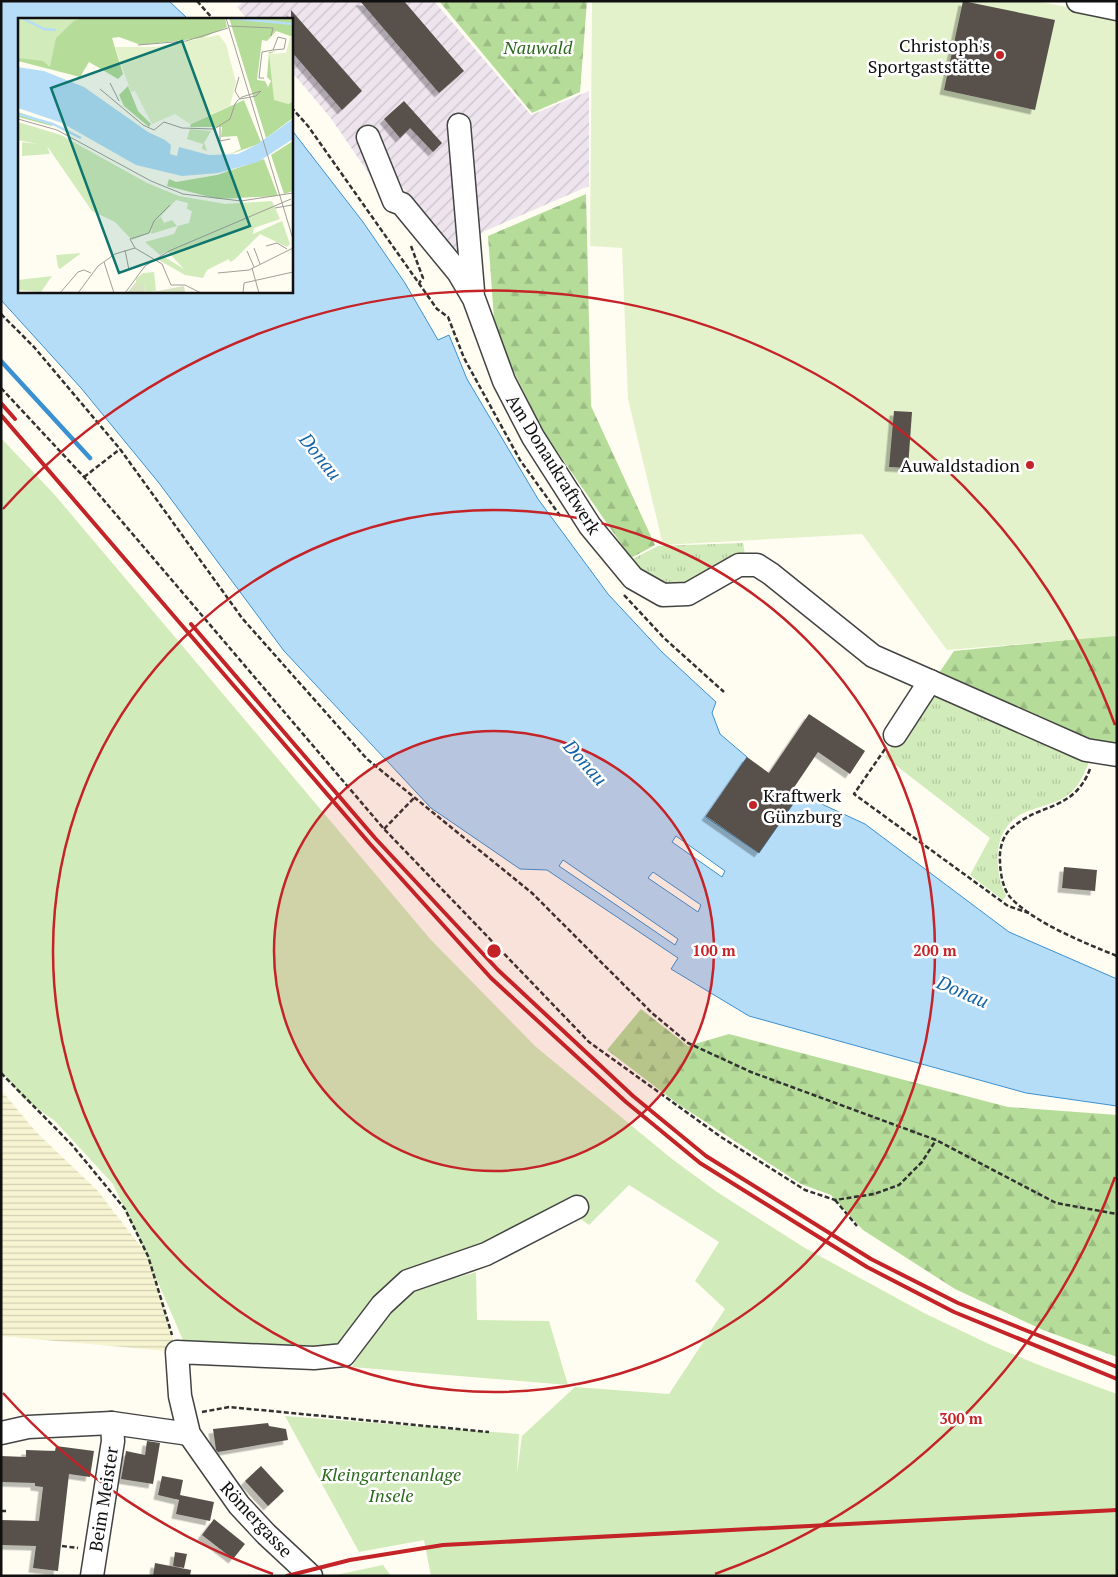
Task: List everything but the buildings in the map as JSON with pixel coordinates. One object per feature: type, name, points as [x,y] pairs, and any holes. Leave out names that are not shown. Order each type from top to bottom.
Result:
[{"type":"street","points":[[1078,1],[1117,9]]},
{"type":"street","name":"Am Donaukraftwerk","points":[[459,125],[474,299]]},
{"type":"street","name":"Am Donaukraftwerk","points":[[368,137],[394,201],[402,204],[458,272],[474,299],[504,381],[534,437],[590,526],[633,578],[663,595],[688,594],[739,565],[756,565],[771,574],[872,656],[1106,754]]},
{"type":"street","points":[[895,735],[930,681]]},
{"type":"street","points":[[1,1433],[28,1427],[112,1423],[186,1427],[180,1396],[177,1352],[314,1358],[344,1354],[382,1305],[408,1281],[486,1254],[577,1208]]},
{"type":"street","name":"Beim Meister","points":[[92,1576],[113,1441],[112,1423]]},
{"type":"street","name":"Römergasse","points":[[186,1427],[239,1505],[263,1531],[311,1576]]},
{"type":"path","points":[[197,1],[212,18]]},
{"type":"path","points":[[292,108],[308,126],[419,283]]},
{"type":"path","points":[[1,314],[34,347],[120,449],[242,618],[367,759],[532,893],[652,1014],[688,1043],[751,1072],[936,1140],[1056,1202],[1117,1214]]},
{"type":"path","points":[[1,388],[84,477],[384,829],[589,1042],[722,1137],[805,1190],[835,1200],[874,1194],[898,1185],[922,1162],[936,1140]]},
{"type":"path","points":[[84,477],[120,449]]},
{"type":"path","points":[[635,606],[664,638],[724,692]]},
{"type":"path","points":[[895,735],[854,794],[1008,906],[1032,914]]},
{"type":"path","points":[[1106,754],[1089,772],[1070,799],[1012,827],[1003,840],[999,858],[1001,874],[1009,896],[1032,914],[1072,938],[1117,956]]},
{"type":"path","points":[[384,829],[414,798]]},
{"type":"path","points":[[1,1073],[72,1145],[125,1209],[148,1256],[177,1352]]},
{"type":"path","points":[[835,1200],[857,1226]]},
{"type":"path","points":[[186,1427],[205,1411],[229,1407],[489,1432]]},
{"type":"path","points":[[1,1511],[6,1511]]},
{"type":"shaded area","points":[[244,1],[434,1],[531,115],[589,91],[589,186],[485,231],[455,251],[399,183],[378,187],[330,117],[292,72],[292,18],[246,18],[237,7]]},
{"type":"shaded area","points":[[1,1090],[37,1133],[97,1190],[148,1256],[177,1352],[1,1336]]},
{"type":"green space","name":"Nauwald","points":[[439,1],[587,1],[580,92],[532,113]]},
{"type":"green space","points":[[592,1],[1035,1],[1117,16],[1117,636],[947,650],[862,534],[663,545],[628,399],[622,248],[590,246]]},
{"type":"green space","points":[[586,194],[591,406],[655,545],[631,558],[543,431],[495,333],[488,236]]},
{"type":"green space","name":"Kleingartenanlage Insele","points":[[1,438],[54,494],[431,940],[536,1047],[672,1159],[717,1192],[805,1248],[924,1313],[991,1345],[1117,1394],[1117,1576],[431,1576],[424,1540],[359,1552],[285,1416],[519,1434],[517,1473],[522,1436],[575,1387],[669,1394],[725,1309],[695,1281],[719,1242],[629,1185],[589,1225],[570,1211],[414,1286],[344,1362],[192,1361],[141,1243],[113,1184],[55,1121],[24,1099],[1,1071]]},
{"type":"green space","points":[[743,543],[746,560],[723,573],[688,585],[663,584],[647,578],[629,561],[658,546]]},
{"type":"green space","points":[[1117,635],[1117,749],[1092,746],[939,673],[954,651]]},
{"type":"green space","points":[[936,688],[1090,759],[1086,770],[1070,794],[1054,803],[1029,810],[1018,816],[1003,832],[998,853],[998,864],[999,875],[1006,896],[1003,900],[970,875],[990,838],[885,757],[924,694]]},
{"type":"green space","points":[[641,1009],[688,1046],[729,1034],[1008,1107],[1117,1115],[1117,1357],[1043,1330],[955,1289],[863,1230],[831,1195],[801,1184],[678,1104],[607,1050]]},
{"type":"green space","points":[[476,1272],[477,1320],[549,1321],[568,1385],[352,1367],[372,1333],[396,1302],[423,1287]]},
{"type":"green space","points":[[383,1565],[391,1576],[331,1576]]},
{"type":"water","name":"Donau","points":[[1,1],[169,1],[187,18],[18,18],[18,292],[292,292],[292,130],[363,222],[405,283],[438,340],[449,335],[467,379],[538,499],[608,594],[662,652],[716,702],[712,713],[720,734],[747,757],[706,817],[759,853],[800,794],[865,824],[1009,932],[1117,979],[1117,1106],[1026,1093],[749,1016],[671,969],[678,958],[547,870],[520,869],[431,808],[284,651],[159,483],[81,388],[1,300]],"holes":[[[676,836],[725,871],[722,877],[672,842]],[[563,860],[678,939],[675,945],[559,866]],[[653,872],[701,905],[698,912],[648,878]]]},
{"type":"waterway","points":[[1,361],[90,458]]},
{"type":"railway","points":[[1,403],[15,419]]},
{"type":"railway","points":[[1,415],[370,844],[491,978],[626,1102],[700,1163],[867,1267],[954,1312],[1117,1379]]},
{"type":"railway","points":[[191,624],[375,838],[498,970],[633,1096],[706,1156],[871,1259],[958,1303],[1117,1367]]},
{"type":"railway","points":[[287,1576],[350,1560],[443,1545],[1117,1510]]},
{"type":"place","name":"Christoph's Sportgaststätte","points":[[1000,55]]},
{"type":"place","name":"Auwaldstadion","points":[[1030,465]]},
{"type":"place","name":"Kraftwerk Günzburg","points":[[753,805]]}]
